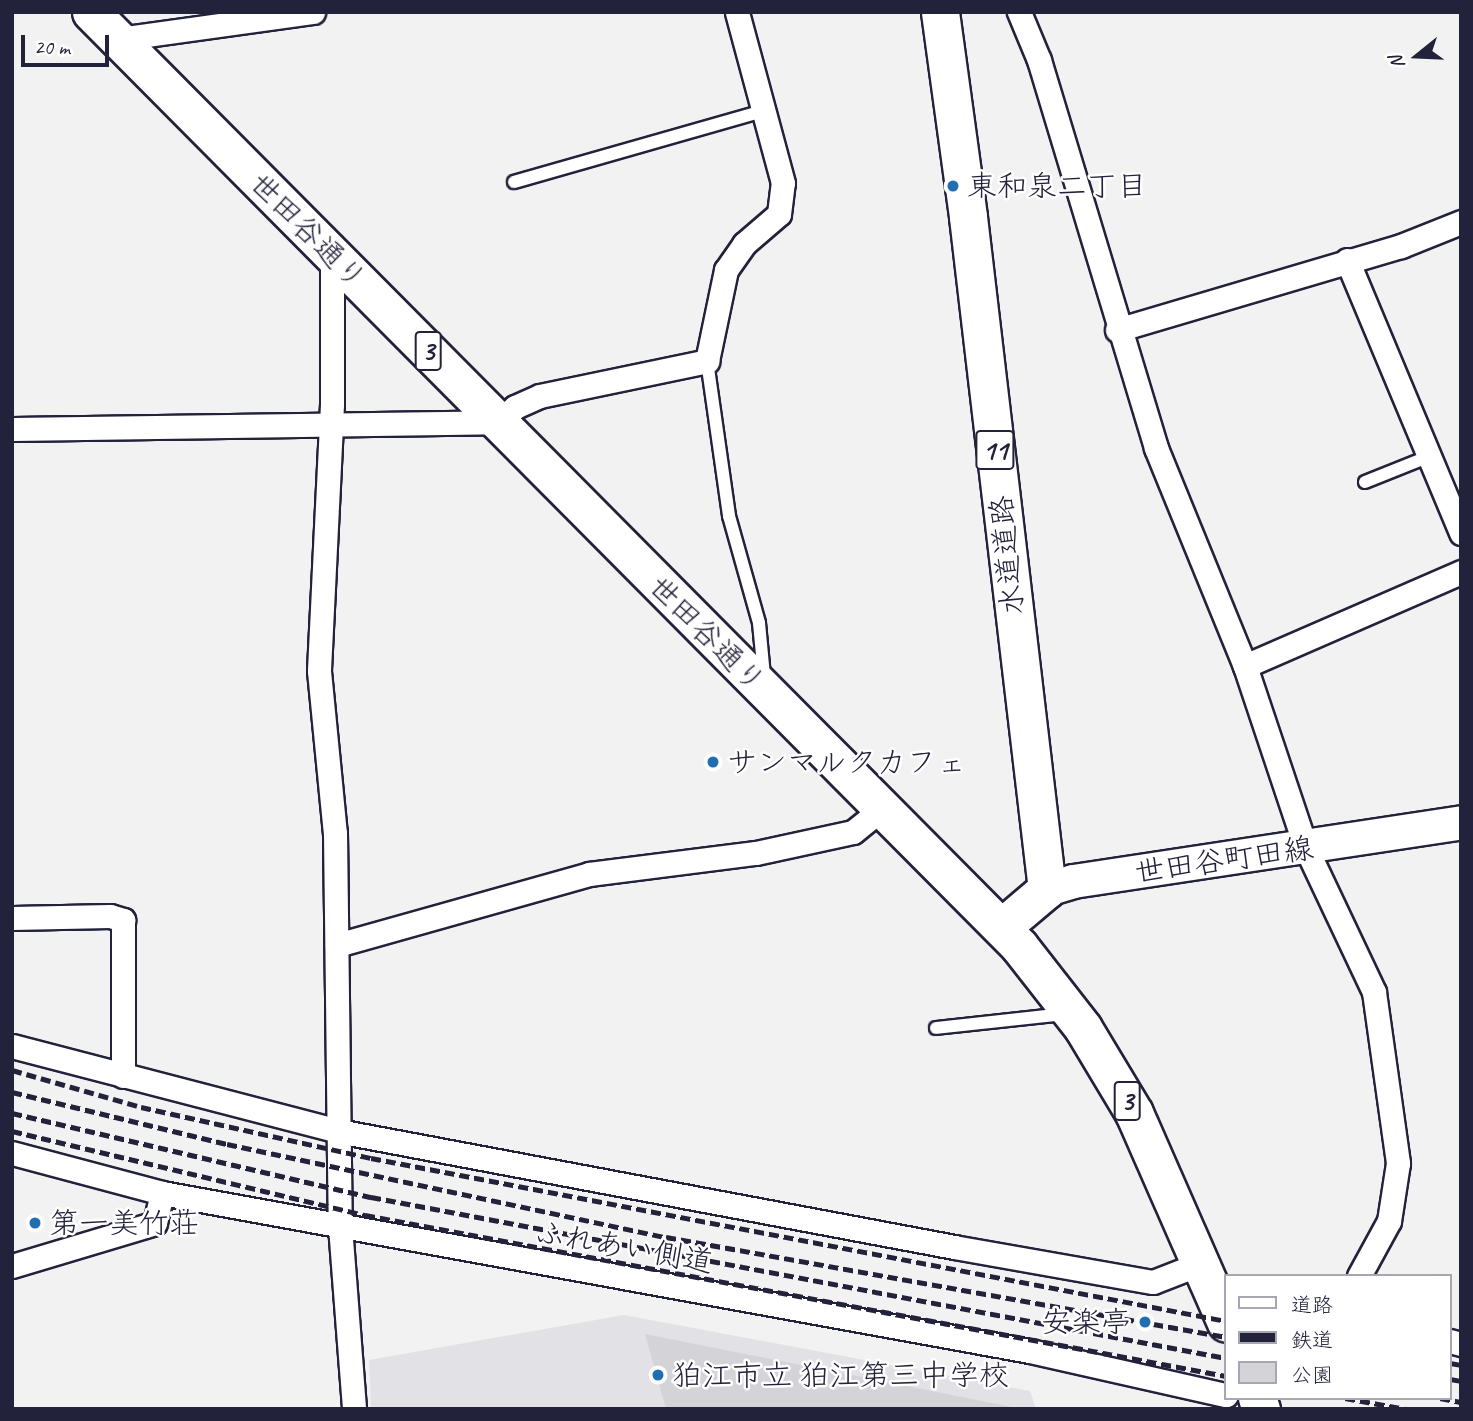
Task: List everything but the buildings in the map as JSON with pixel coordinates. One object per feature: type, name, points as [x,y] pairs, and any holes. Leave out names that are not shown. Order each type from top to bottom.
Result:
[{"type":"main road","name":"世田谷通り","points":[[91,12],[1002,927],[1072,1014],[1134,1113],[1223,1307]]},
{"type":"main road","name":"水道道路","points":[[940,12],[968,217],[1047,889]]},
{"type":"main road","name":"世田谷町田線","points":[[1002,927],[1047,889]]},
{"type":"street","points":[[118,39],[313,12]]},
{"type":"street","points":[[12,429],[331,428],[499,422],[515,407],[540,396],[707,361],[726,270],[744,244],[779,214],[783,183],[766,110],[737,12]]},
{"type":"street","points":[[1019,12],[1039,60],[1117,330],[1156,448],[1245,666],[1307,848],[1374,992],[1391,1092],[1396,1191],[1389,1221],[1360,1274]]},
{"type":"street","points":[[1117,330],[1401,246],[1461,222]]},
{"type":"street","points":[[332,255],[331,428],[319,671],[335,833],[340,1226],[354,1409]]},
{"type":"street","points":[[1347,260],[1430,456],[1456,505],[1461,533]]},
{"type":"street","points":[[1245,666],[1461,572]]},
{"type":"street","points":[[337,945],[589,874],[756,853],[853,832],[883,808]]},
{"type":"street","name":"世田谷町田線","points":[[1047,889],[1073,881],[1307,848],[1461,822]]},
{"type":"street","points":[[12,918],[110,916],[123,920],[123,1076]]},
{"type":"street","name":"ふれあい側道","points":[[12,1046],[338,1130],[1153,1282],[1202,1264]]},
{"type":"street","name":"ふれあい側道","points":[[12,1153],[162,1193],[1030,1351],[1224,1395]]},
{"type":"street","points":[[12,1266],[155,1223],[162,1193]]},
{"type":"lane","points":[[514,182],[766,110]]},
{"type":"lane","points":[[707,361],[729,516],[759,623],[765,691]]},
{"type":"lane","points":[[1365,482],[1430,456]]},
{"type":"lane","points":[[936,1028],[1072,1014]]},
{"type":"shaded area","name":"狛江市立 狛江第三中学校","points":[[624,1315],[1030,1391],[1036,1409],[371,1409],[369,1360]]},
{"type":"green space","points":[[645,1334],[1012,1407],[1012,1409],[666,1409]]},
{"type":"railway","points":[[12,1070],[141,1107],[371,1158],[1224,1321]]},
{"type":"railway","points":[[12,1092],[227,1144],[666,1237],[1224,1337]]},
{"type":"railway","points":[[12,1113],[371,1197],[1224,1358]]},
{"type":"railway","points":[[12,1131],[365,1215],[1224,1376]]},
{"type":"railway","points":[[1452,1363],[1461,1365]]},
{"type":"railway","points":[[1452,1379],[1461,1381]]},
{"type":"railway","points":[[1356,1400],[1406,1409]]},
{"type":"railway","points":[[1450,1400],[1461,1402]]},
{"type":"place","name":"東和泉二丁目","points":[[953,186]]},
{"type":"place","name":"サンマルクカフェ","points":[[713,762]]},
{"type":"place","name":"第一美竹荘","points":[[35,1223]]},
{"type":"place","name":"安楽亭","points":[[1145,1322]]},
{"type":"place","name":"狛江市立 狛江第三中学校","points":[[658,1375]]}]
